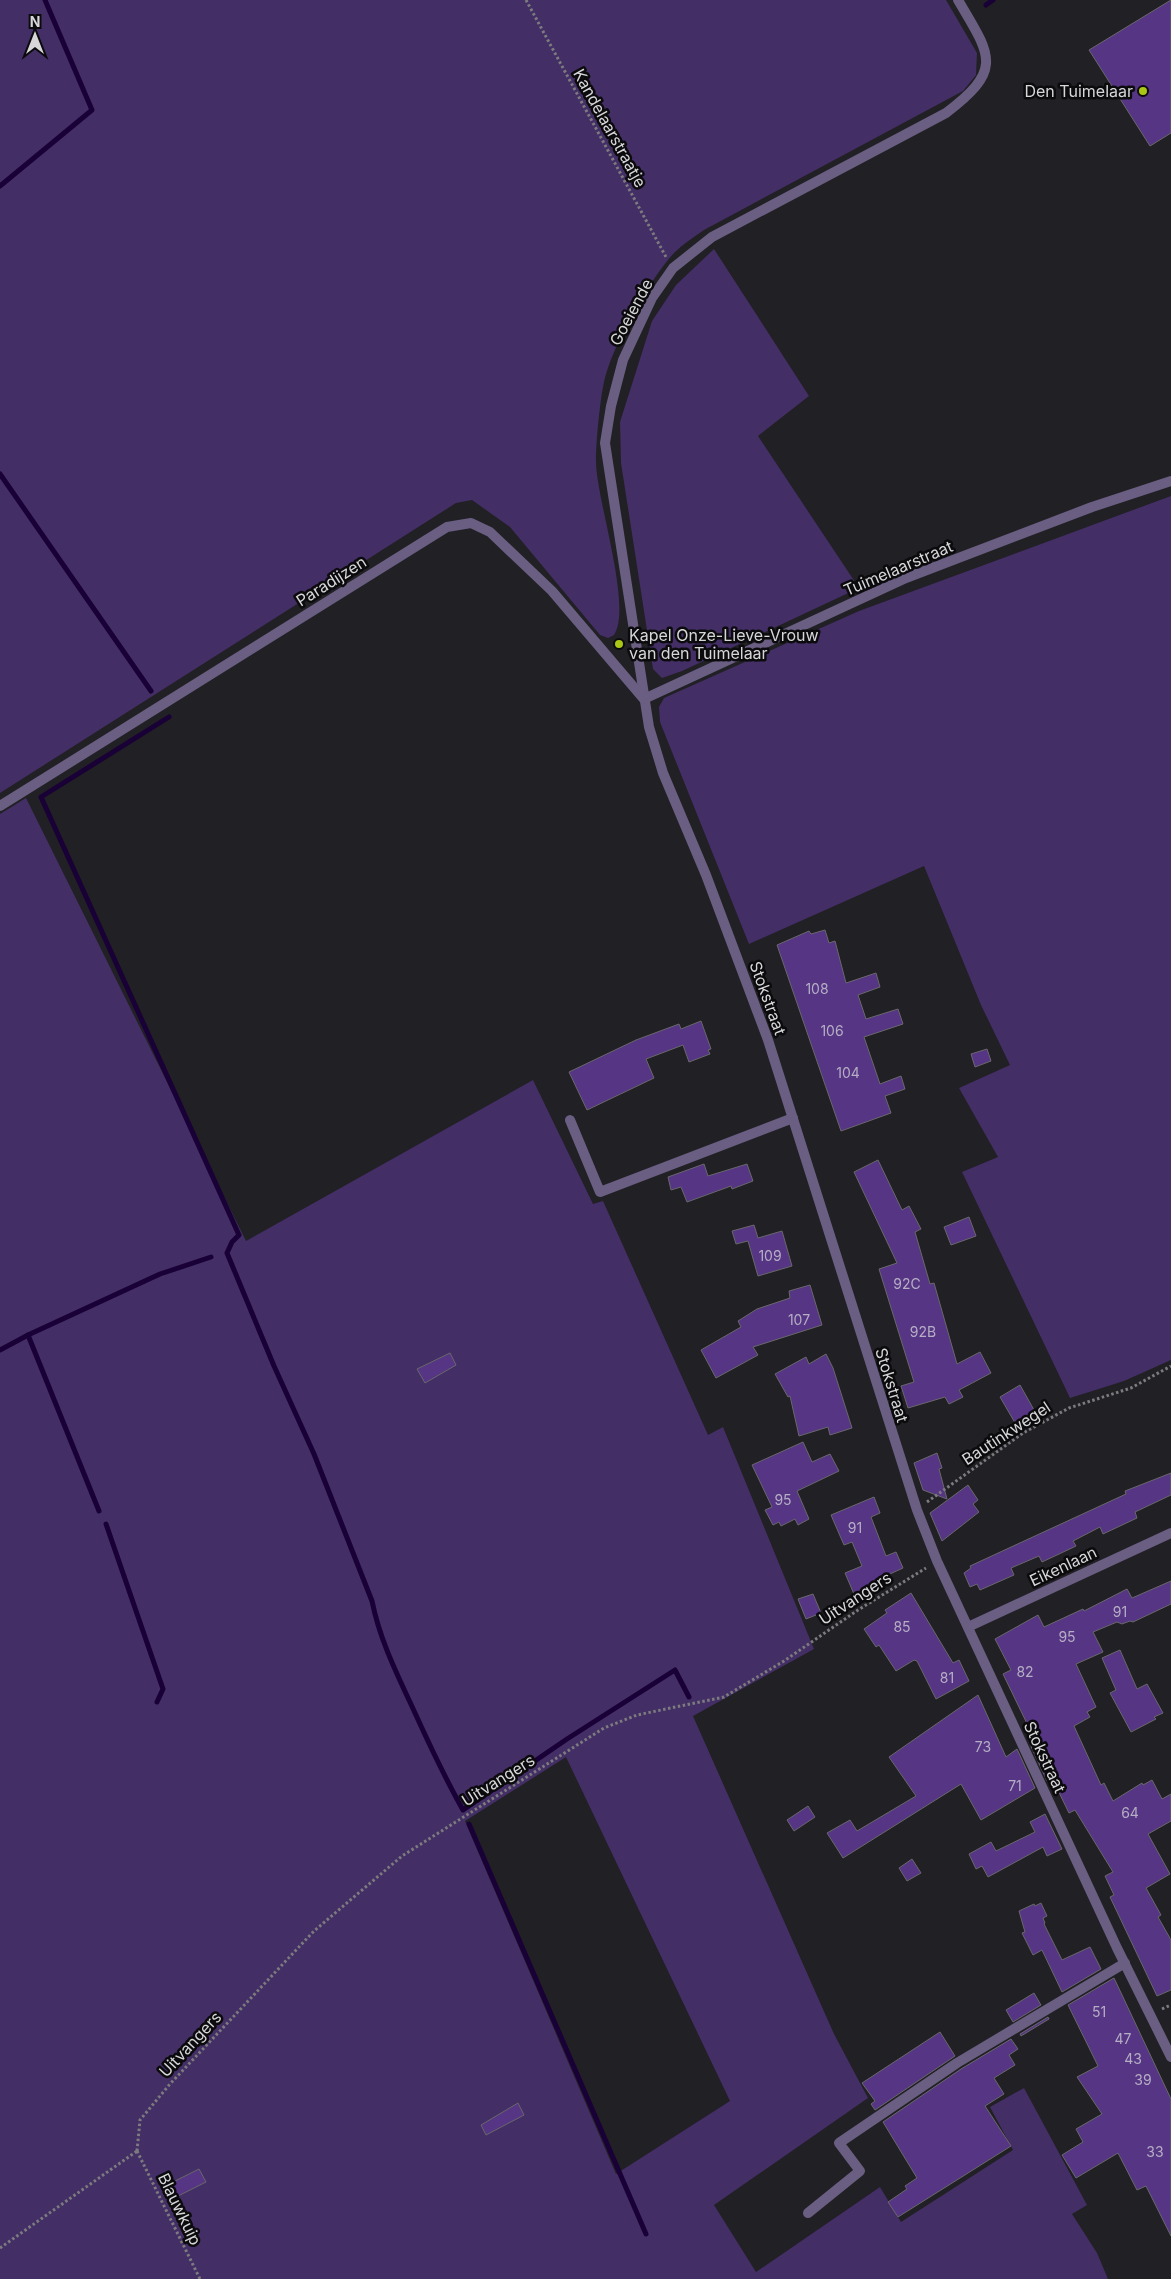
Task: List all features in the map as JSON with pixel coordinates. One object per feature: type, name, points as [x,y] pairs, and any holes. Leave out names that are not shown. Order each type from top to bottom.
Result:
[{"type":"street","name":"Goeiende","points":[[644,698],[606,442],[611,406],[623,360],[652,298],[673,268],[712,237],[946,113],[967,96],[982,80],[987,60],[984,44],[958,0]]},
{"type":"street","name":"Tuimelaarstraat","points":[[644,698],[906,578],[1092,507],[1171,481]]},
{"type":"street","name":"Paradijzen","points":[[0,806],[447,527],[471,523],[490,532],[552,591],[644,698]]},
{"type":"street","name":"Stokstraat","points":[[644,698],[648,727],[663,773],[706,875],[768,1040],[917,1510],[937,1561],[1171,2057]]},
{"type":"street","points":[[570,1120],[600,1192],[793,1118]]},
{"type":"street","name":"Eikenlaan","points":[[968,1627],[1171,1534]]},
{"type":"street","points":[[808,2213],[860,2171],[839,2143],[957,2063],[1125,1963]]},
{"type":"path","name":"Kandelaarstraatje","points":[[526,0],[673,268]]},
{"type":"path","name":"Bautinkwegel","points":[[917,1510],[1023,1433],[1069,1408],[1131,1388],[1171,1366]]},
{"type":"path","name":"Uitvangers","points":[[137,2150],[140,2120],[170,2084],[314,1932],[402,1856],[604,1728],[637,1715],[724,1697],[784,1661],[858,1610],[937,1561]]},
{"type":"path","points":[[0,2248],[137,2150]]},
{"type":"path","name":"Blauwkuip","points":[[137,2150],[200,2279]]},
{"type":"shaded area","points":[[0,0],[946,0],[977,53],[976,75],[963,91],[704,230],[674,253],[643,296],[623,332],[608,367],[597,432],[596,461],[598,478],[617,578],[619,601],[619,621],[614,635],[608,638],[600,635],[510,527],[472,500],[456,503],[0,793]]},
{"type":"shaded area","points":[[714,249],[809,396],[758,436],[859,588],[682,671],[662,678],[653,669],[621,463],[620,422],[652,321],[676,285]]},
{"type":"shaded area","points":[[1171,496],[1171,1360],[1124,1381],[1070,1398],[962,1172],[998,1157],[959,1088],[1010,1065],[981,1005],[924,866],[749,944],[660,722],[659,707],[664,698],[859,611]]},
{"type":"shaded area","points":[[26,798],[246,1241],[533,1080],[593,1204],[603,1201],[708,1435],[723,1427],[814,1649],[693,1716],[834,2034],[868,2098],[714,2205],[756,2272],[880,2187],[901,2222],[1013,2150],[990,2107],[1024,2088],[1087,2205],[1072,2214],[1097,2253],[1108,2279],[0,2279],[0,814]],"holes":[[[566,1757],[730,2101],[616,2174],[465,1821]]]},
{"type":"building","name":"Den Tuimelaar","points":[[1171,0],[1171,133],[1150,146],[1089,50]]},
{"type":"building","points":[[825,930],[829,943],[835,941],[846,983],[876,973],[880,987],[858,995],[866,1019],[898,1009],[903,1024],[864,1037],[880,1084],[901,1076],[905,1089],[885,1096],[891,1113],[841,1131],[777,945],[809,931],[811,934]]},
{"type":"building","points":[[701,1021],[711,1049],[708,1050],[710,1054],[689,1062],[683,1045],[646,1059],[654,1078],[587,1110],[569,1072],[636,1040],[679,1024],[681,1029]]},
{"type":"building","points":[[987,1049],[991,1061],[975,1067],[971,1054]]},
{"type":"building","points":[[878,1160],[902,1210],[909,1206],[921,1229],[915,1232],[930,1284],[934,1283],[957,1364],[980,1352],[991,1373],[959,1390],[963,1397],[949,1404],[945,1397],[908,1408],[901,1386],[914,1382],[879,1269],[897,1263],[854,1172]]},
{"type":"building","points":[[704,1164],[708,1176],[747,1164],[753,1181],[732,1189],[731,1186],[687,1202],[681,1187],[671,1190],[668,1177]]},
{"type":"building","points":[[969,1217],[976,1236],[951,1245],[944,1227]]},
{"type":"building","points":[[754,1225],[758,1238],[782,1231],[792,1266],[758,1276],[748,1241],[736,1244],[732,1231]]},
{"type":"building","points":[[810,1285],[822,1325],[753,1347],[758,1355],[716,1378],[701,1350],[741,1327],[738,1321],[757,1309],[790,1298],[789,1291]]},
{"type":"building","points":[[450,1353],[456,1365],[425,1383],[417,1369]]},
{"type":"building","points":[[826,1354],[833,1368],[852,1428],[830,1435],[828,1427],[799,1436],[790,1396],[788,1397],[775,1374],[806,1357],[809,1364]]},
{"type":"building","points":[[1020,1385],[1038,1417],[1018,1428],[1000,1397]]},
{"type":"building","points":[[803,1442],[812,1462],[830,1454],[839,1471],[797,1491],[809,1519],[798,1525],[795,1519],[781,1526],[779,1522],[773,1525],[765,1510],[772,1507],[752,1465]]},
{"type":"building","points":[[937,1453],[942,1468],[939,1469],[947,1499],[923,1490],[914,1463]]},
{"type":"building","points":[[1171,1473],[1171,1495],[1135,1512],[1137,1518],[1103,1534],[1100,1527],[1073,1541],[1076,1546],[1042,1562],[1039,1556],[1011,1568],[1014,1575],[980,1590],[977,1584],[970,1587],[964,1573],[971,1568],[970,1566],[1126,1494],[1125,1491]]},
{"type":"building","points":[[968,1485],[978,1500],[973,1504],[979,1512],[942,1541],[930,1513]]},
{"type":"building","points":[[874,1497],[880,1513],[871,1517],[886,1556],[896,1552],[903,1568],[879,1579],[881,1585],[857,1601],[845,1573],[862,1566],[852,1542],[844,1545],[831,1515]]},
{"type":"building","points":[[1171,1581],[1171,1604],[1133,1622],[1130,1621],[1122,1624],[1117,1622],[1093,1632],[1103,1652],[1076,1664],[1096,1707],[1087,1712],[1090,1717],[1074,1726],[1101,1785],[1104,1783],[1113,1801],[1142,1783],[1143,1785],[1152,1780],[1162,1799],[1171,1794],[1171,1821],[1148,1834],[1170,1874],[1146,1888],[1161,1915],[1158,1917],[1171,1940],[1171,1990],[1157,1996],[1110,1897],[1114,1895],[1105,1876],[1113,1872],[1075,1810],[1069,1813],[1052,1778],[1047,1781],[1029,1742],[1034,1738],[1003,1674],[1011,1670],[995,1639],[1038,1615],[1044,1627],[1083,1609],[1084,1611],[1127,1589],[1132,1598]]},
{"type":"building","points":[[911,1593],[953,1663],[959,1660],[969,1681],[936,1699],[917,1661],[914,1660],[896,1671],[879,1645],[876,1647],[864,1629],[887,1613],[885,1610]]},
{"type":"building","points":[[813,1594],[821,1613],[806,1619],[798,1599]]},
{"type":"building","points":[[1120,1650],[1137,1689],[1147,1684],[1163,1713],[1154,1717],[1156,1719],[1131,1732],[1110,1693],[1116,1690],[1102,1658]]},
{"type":"building","points":[[978,1695],[1006,1757],[1017,1749],[1035,1788],[981,1820],[961,1784],[843,1858],[827,1833],[850,1820],[857,1831],[916,1796],[889,1757]]},
{"type":"building","points":[[808,1806],[815,1817],[794,1831],[787,1820]]},
{"type":"building","points":[[1045,1814],[1062,1849],[1047,1856],[1043,1847],[988,1877],[982,1866],[976,1869],[969,1854],[991,1842],[996,1851],[1035,1832],[1030,1822]]},
{"type":"building","points":[[912,1859],[921,1873],[907,1881],[899,1868]]},
{"type":"building","points":[[1041,1903],[1047,1916],[1043,1918],[1044,1924],[1062,1960],[1090,1947],[1101,1969],[1062,1992],[1042,1950],[1033,1955],[1022,1933],[1025,1932],[1019,1911]]},
{"type":"building","points":[[1114,1978],[1171,2099],[1171,2236],[1146,2186],[1137,2190],[1118,2153],[1076,2178],[1062,2155],[1083,2142],[1076,2129],[1102,2114],[1077,2077],[1098,2066],[1068,2005]]},
{"type":"building","points":[[1034,1993],[1041,2005],[1013,2022],[1006,2010]]},
{"type":"building","points":[[1048,2017],[1049,2019],[1021,2036],[1020,2034]]},
{"type":"building","points":[[940,2032],[955,2056],[875,2110],[871,2104],[875,2101],[862,2083]]},
{"type":"building","points":[[1011,2039],[1018,2049],[1009,2055],[1015,2065],[994,2078],[1004,2094],[985,2106],[1011,2146],[898,2217],[888,2202],[907,2189],[905,2186],[917,2178],[883,2122],[961,2069]]},
{"type":"building","points":[[518,2103],[524,2115],[486,2135],[481,2125]]},
{"type":"building","points":[[199,2169],[206,2182],[176,2197],[169,2184]]},
{"type":"waterway","points":[[0,186],[92,110],[45,0]]},
{"type":"waterway","points":[[986,5],[993,0]]},
{"type":"waterway","points":[[0,474],[151,691]]},
{"type":"waterway","points":[[169,717],[41,797],[239,1235],[232,1242],[227,1253],[274,1366],[314,1454],[372,1601],[375,1616],[390,1658],[456,1798],[463,1810],[567,1739],[675,1670],[689,1697]]},
{"type":"waterway","points":[[99,1511],[28,1335],[160,1274],[211,1257]]},
{"type":"waterway","points":[[0,1350],[28,1335]]},
{"type":"waterway","points":[[106,1524],[163,1689],[157,1702]]},
{"type":"waterway","points":[[469,1824],[646,2234]]},
{"type":"place","name":"Den Tuimelaar","points":[[1143,91]]},
{"type":"place","name":"Kapel Onze-Lieve-Vrouw van den Tuimelaar","points":[[619,644]]}]
